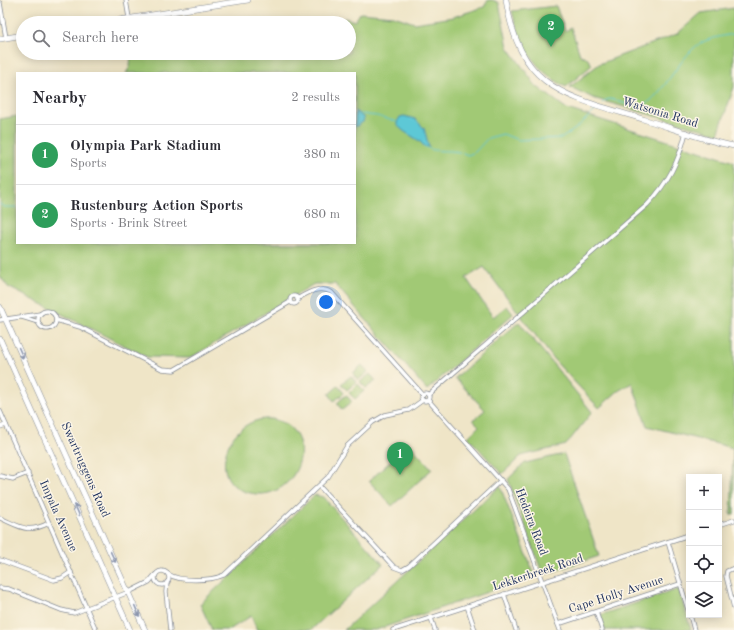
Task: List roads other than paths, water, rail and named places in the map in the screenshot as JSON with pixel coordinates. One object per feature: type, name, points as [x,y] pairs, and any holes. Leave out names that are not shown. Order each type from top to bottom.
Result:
[{"type":"main road","points":[[142,16],[248,0]]},
{"type":"main road","name":"Watsonia Road","points":[[506,0],[514,36],[526,61],[547,83],[561,92],[582,100],[733,146]]},
{"type":"main road","points":[[3,38],[16,36]]},
{"type":"main road","name":"Swartruggens Road","points":[[0,307],[3,319],[129,592],[145,630]]},
{"type":"main road","name":"Swartruggens Road","points":[[0,339],[130,630]]},
{"type":"street","points":[[126,0],[129,16]]},
{"type":"street","points":[[0,3],[3,38]]},
{"type":"street","points":[[422,395],[428,395],[647,205],[670,177],[681,152],[686,132]]},
{"type":"street","points":[[3,319],[40,314],[46,311],[52,312],[56,320],[80,327],[162,369],[174,370],[290,302],[296,303],[297,299],[314,290],[323,289],[331,292],[422,395],[423,400]]},
{"type":"street","points":[[38,322],[40,314]]},
{"type":"street","points":[[21,317],[38,322],[41,327],[47,329],[52,328],[56,320]]},
{"type":"street","points":[[0,588],[16,591],[68,612],[80,613],[149,582],[160,571],[178,578],[210,579],[224,575],[319,486],[332,472],[347,446],[373,422],[385,415],[409,410],[423,400],[428,400],[428,395]]},
{"type":"street","name":"Hedeira Road","points":[[428,400],[501,480],[512,499],[560,630]]},
{"type":"street","name":"Impala Avenue","points":[[0,411],[96,630]]},
{"type":"street","points":[[0,427],[6,425]]},
{"type":"street","points":[[0,476],[13,479],[28,473]]},
{"type":"street","points":[[319,486],[394,567],[402,570],[409,566],[501,480]]},
{"type":"street","points":[[0,518],[30,530],[38,529],[50,523]]},
{"type":"street","points":[[722,524],[734,520]]},
{"type":"street","name":"Lekkerbreek Road","points":[[393,630],[686,536]]},
{"type":"street","points":[[668,542],[686,604]]},
{"type":"street","points":[[0,560],[54,580],[62,578],[71,572]]},
{"type":"street","points":[[734,568],[727,571],[726,576],[734,608]]},
{"type":"street","points":[[168,574],[166,592],[170,630]]},
{"type":"street","points":[[155,575],[158,583],[166,592]]},
{"type":"street","points":[[149,582],[167,582],[178,578]]},
{"type":"street","name":"Cape Holly Avenue","points":[[558,624],[680,584]]},
{"type":"street","points":[[504,594],[516,630]]},
{"type":"street","points":[[467,606],[475,630]]},
{"type":"street","points":[[596,612],[602,630]]},
{"type":"street","points":[[430,618],[435,630]]},
{"type":"street","points":[[690,618],[694,630]]},
{"type":"water","points":[[356,112],[364,118],[363,122],[356,126]]},
{"type":"water","points":[[404,116],[415,119],[424,128],[429,147],[424,146],[398,126],[397,122],[400,117]]},
{"type":"waterway","points":[[602,103],[610,99],[636,106],[647,103],[662,88],[685,58],[699,44],[720,36],[734,34]]},
{"type":"waterway","points":[[424,146],[429,149],[456,151],[468,155],[475,152],[488,138],[503,134],[518,140],[562,138],[575,129],[597,109]]},
{"type":"waterway","points":[[360,114],[377,116],[397,122]]},
{"type":"waterway","points":[[0,204],[4,207],[16,207]]},
{"type":"place","name":"Rustenburg Action Sports","points":[[551,47]]},
{"type":"place","name":"Olympia Park Stadium","points":[[400,475]]}]
